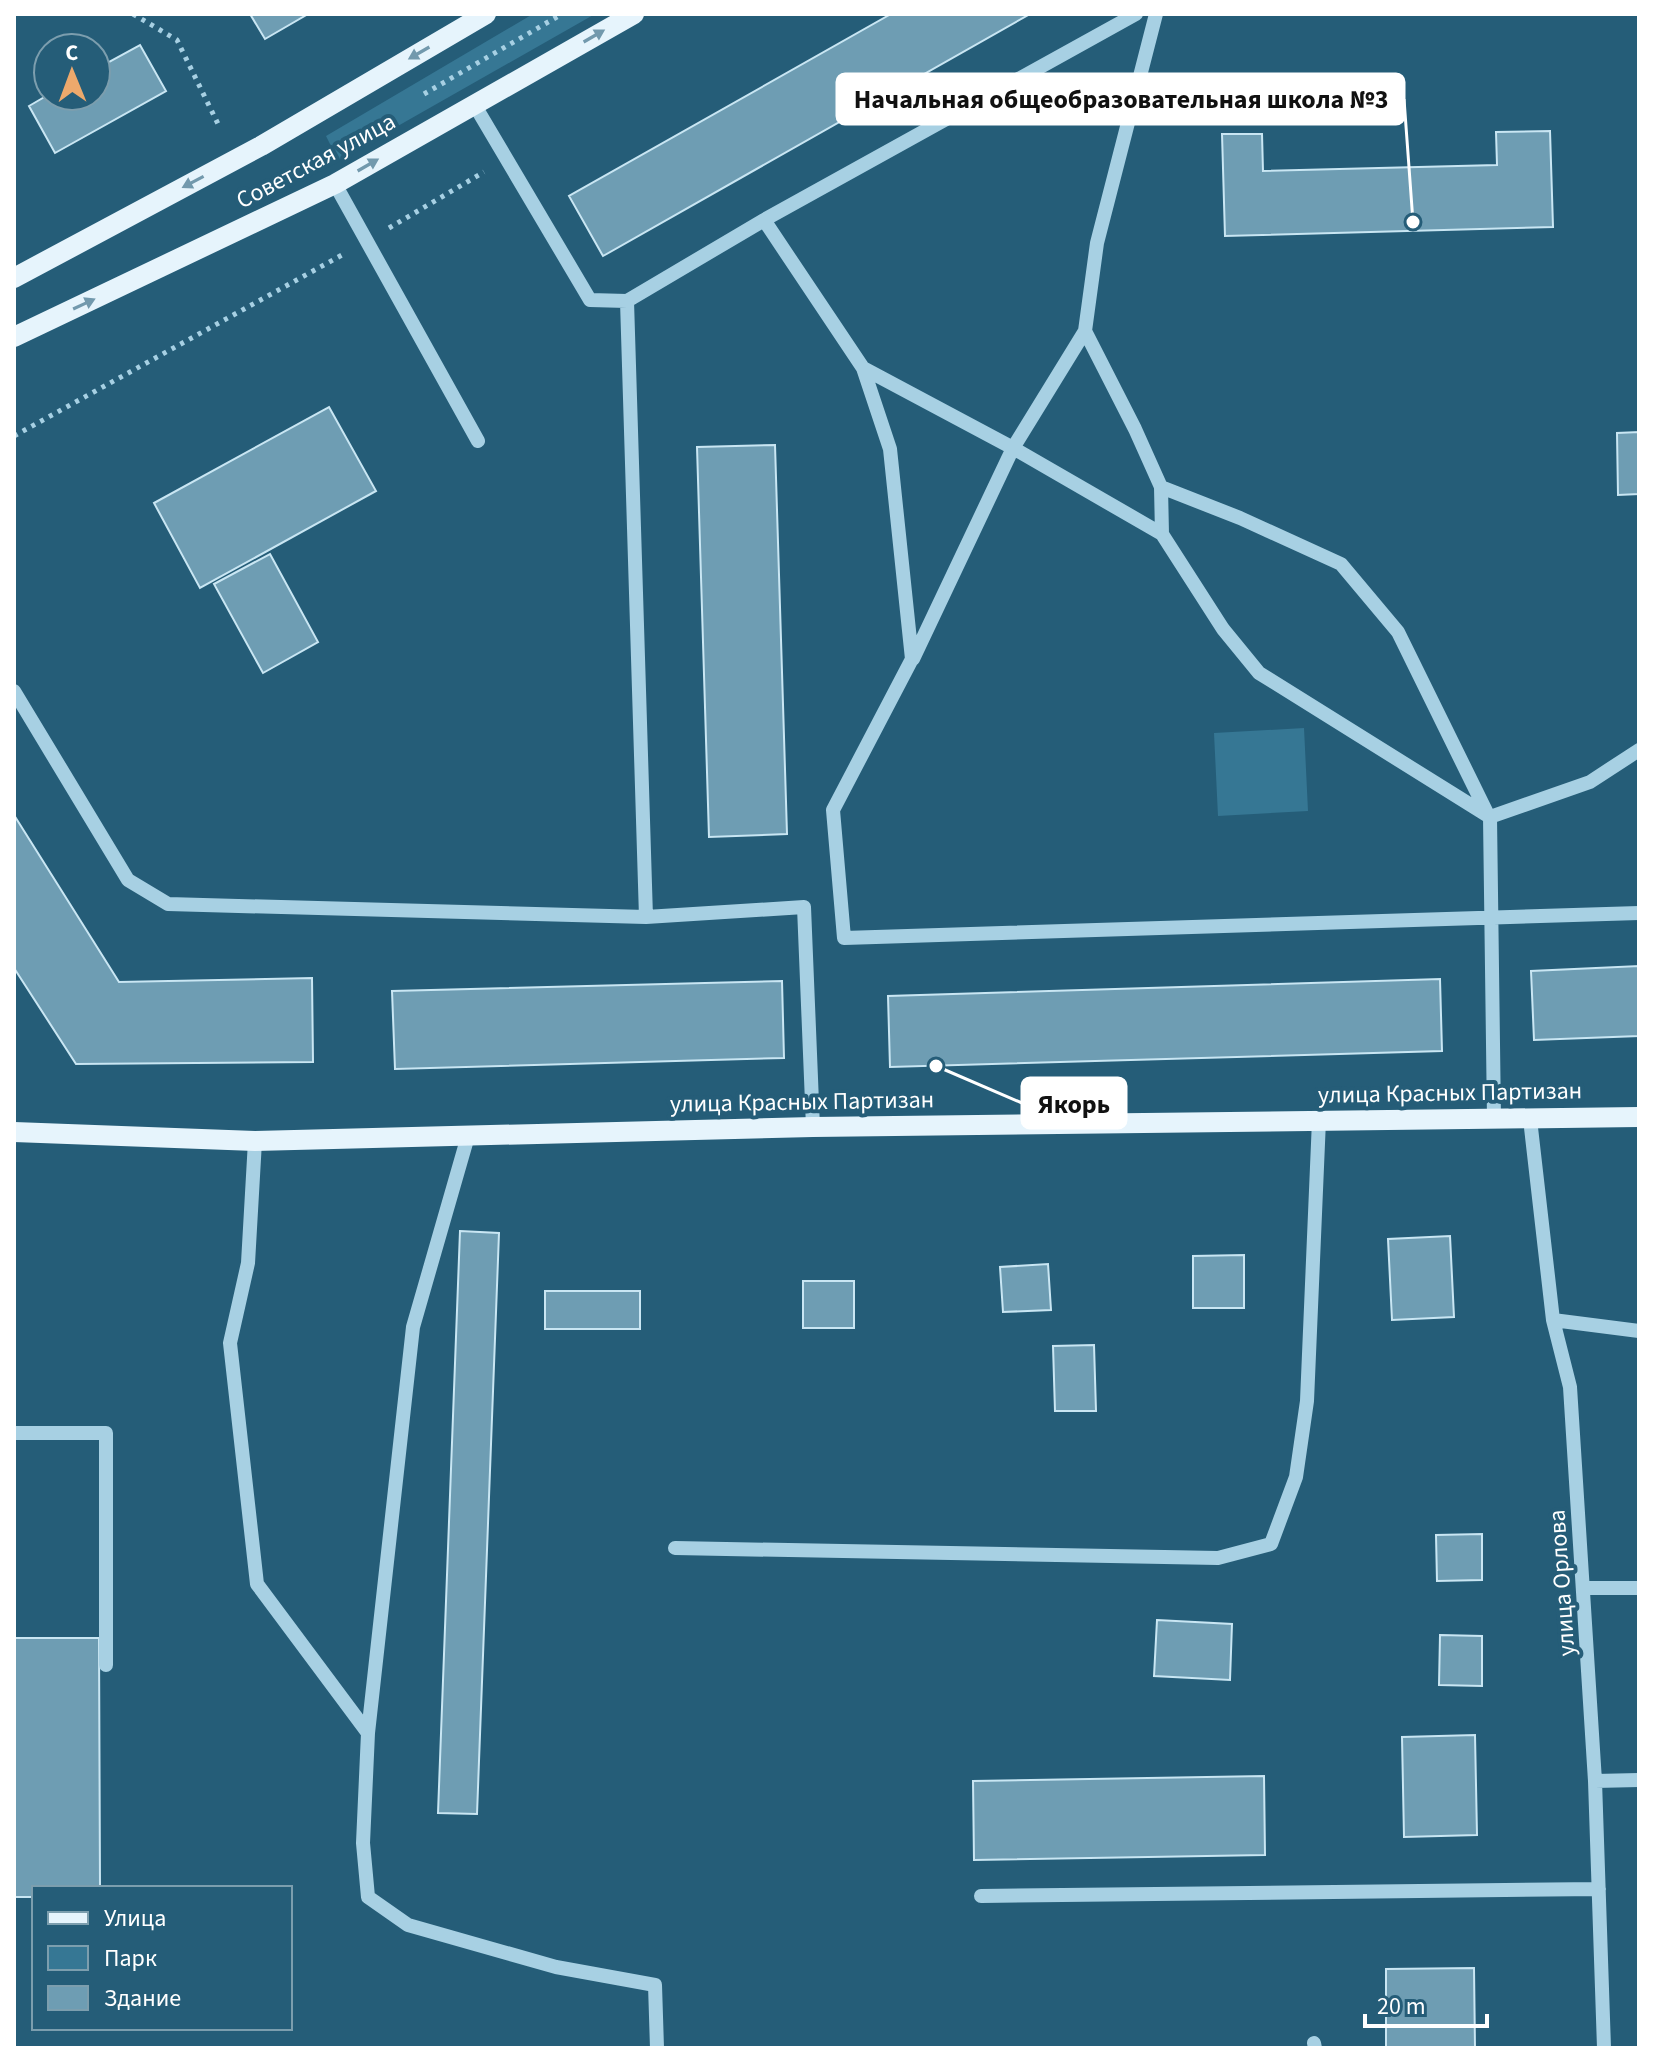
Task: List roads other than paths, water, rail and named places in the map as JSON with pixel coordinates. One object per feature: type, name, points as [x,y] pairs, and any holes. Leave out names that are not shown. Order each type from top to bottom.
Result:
[{"type":"main road","name":"Советская улица","points":[[14,278],[261,146],[486,14]]},
{"type":"main road","name":"Советская улица","points":[[14,337],[335,184],[634,14]]},
{"type":"main road","name":"улица Красных Партизан","points":[[14,1132],[255,1141],[813,1127],[1639,1117]]},
{"type":"street","points":[[474,104],[590,300],[627,301],[764,220],[1136,14]]},
{"type":"street","points":[[1156,14],[1097,243],[1085,331],[1013,448],[912,659],[833,810],[844,938],[1639,913]]},
{"type":"street","points":[[335,184],[478,441]]},
{"type":"street","points":[[764,220],[863,368],[890,449],[912,659]]},
{"type":"street","points":[[627,301],[646,917]]},
{"type":"street","points":[[1085,331],[1161,487],[1162,534]]},
{"type":"street","points":[[863,368],[1013,448],[1162,534],[1223,629],[1259,673],[1490,817]]},
{"type":"street","points":[[1161,487],[1240,518],[1341,564],[1398,632],[1490,817],[1494,1119]]},
{"type":"street","points":[[14,691],[128,880],[168,904],[646,917],[804,907],[813,1127]]},
{"type":"street","points":[[1490,817],[1590,782],[1639,750]]},
{"type":"street","name":"улица Орлова","points":[[1530,1119],[1553,1320],[1570,1387],[1595,1781],[1604,2048]]},
{"type":"street","points":[[675,1548],[1218,1558],[1271,1544],[1296,1477],[1307,1401],[1319,1120]]},
{"type":"street","points":[[468,1136],[413,1327],[368,1733],[363,1843],[368,1897],[408,1925],[556,1967],[655,1985],[657,2048]]},
{"type":"street","points":[[255,1141],[248,1263],[230,1343],[257,1584],[368,1733]]},
{"type":"street","points":[[1553,1320],[1639,1331]]},
{"type":"street","points":[[14,1433],[106,1433],[106,1665]]},
{"type":"street","points":[[1585,1588],[1639,1588]]},
{"type":"street","points":[[1595,1781],[1639,1780]]},
{"type":"street","points":[[981,1896],[1599,1889]]},
{"type":"place","name":"Начальная общеобразовательная школа №3","points":[[1413,222]]},
{"type":"place","name":"Якорь","points":[[936,1066]]}]
